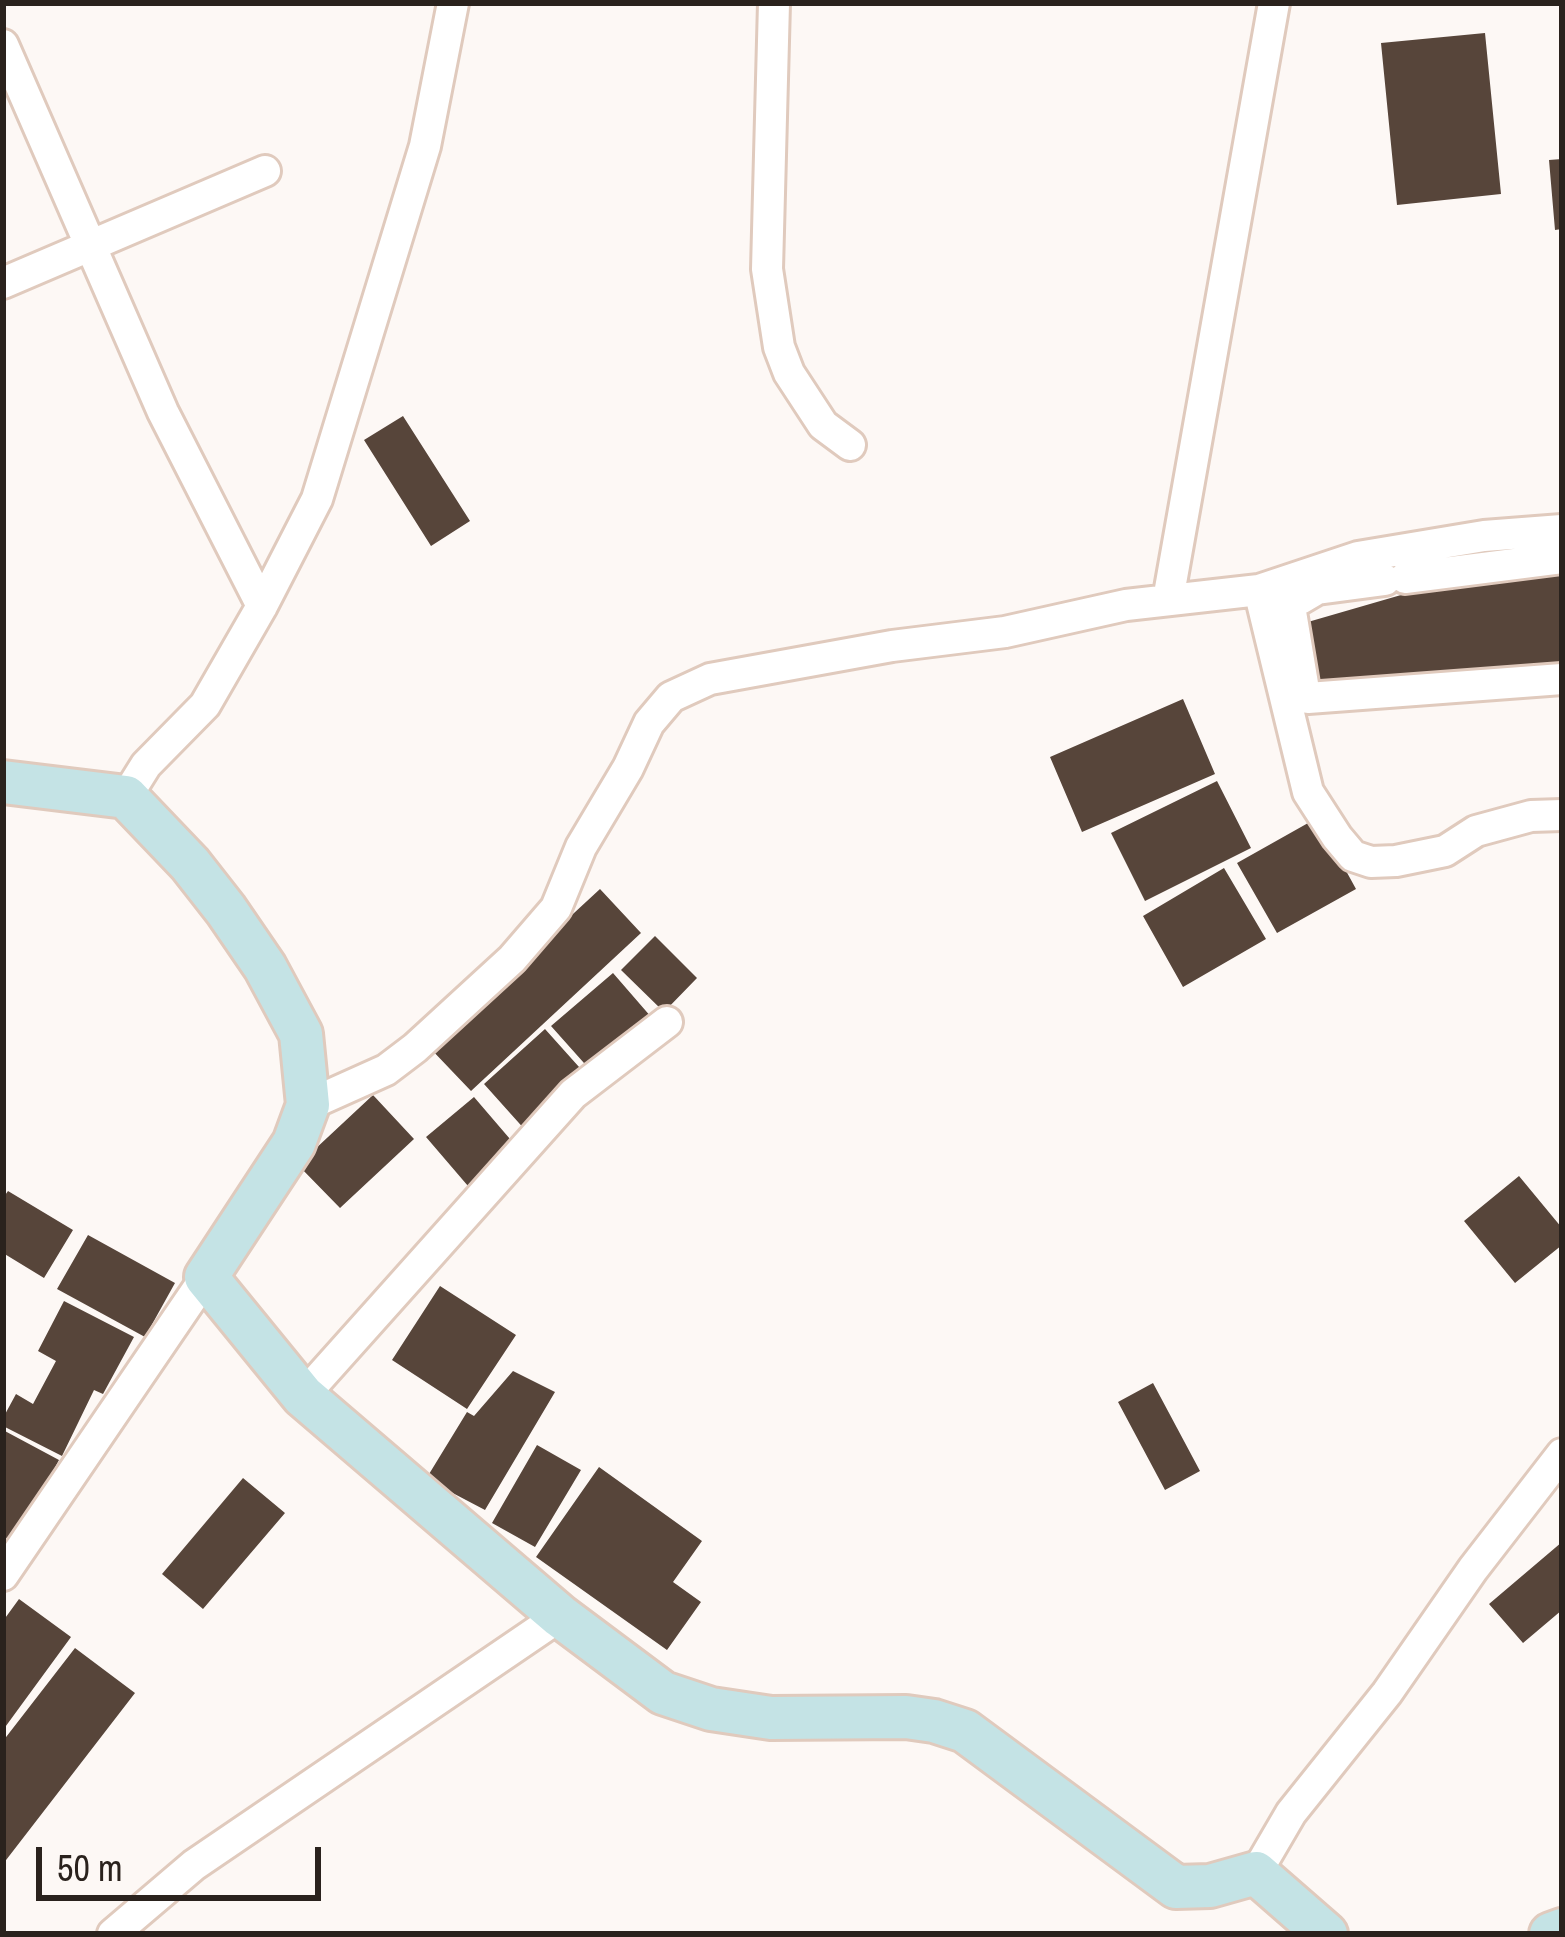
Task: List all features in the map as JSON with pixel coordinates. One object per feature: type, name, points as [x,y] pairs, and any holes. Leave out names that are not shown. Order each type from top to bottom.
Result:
[{"type":"street","points":[[126,797],[146,765],[205,705],[317,499],[425,146],[452,3]]},
{"type":"street","points":[[774,3],[767,269],[779,347],[788,373],[823,425],[850,445]]},
{"type":"street","points":[[1168,600],[1274,3]]},
{"type":"street","points":[[3,45],[163,412],[262,606]]},
{"type":"street","points":[[3,283],[266,171]]},
{"type":"street","points":[[308,1105],[386,1070],[512,959],[556,908],[581,847],[650,723],[671,698],[710,679],[892,646],[1005,632],[1126,605],[1259,590],[1358,557],[1484,536],[1553,545]]},
{"type":"street","points":[[1290,606],[1317,589],[1395,579],[1553,545]]},
{"type":"street","points":[[1259,590],[1284,598],[1290,606],[1308,698],[1562,679]]},
{"type":"street","points":[[1259,590],[1308,792],[1353,856],[1371,862],[1396,861],[1445,851],[1476,831],[1531,816],[1562,815]]},
{"type":"street","points":[[3,782],[126,797],[190,864],[265,967],[301,1034],[308,1105],[294,1143],[3,1575]]},
{"type":"street","points":[[303,1396],[573,1094],[667,1022]]},
{"type":"street","points":[[206,1277],[303,1396],[560,1616],[662,1693],[711,1709],[771,1718],[906,1718],[965,1731],[1177,1887],[1210,1886],[1256,1873],[1291,1814],[1387,1693],[1473,1569],[1562,1454]]},
{"type":"street","points":[[113,1934],[194,1864],[560,1616]]},
{"type":"street","points":[[1256,1873],[1326,1934]]},
{"type":"street","points":[[1551,1934],[1562,1930]]},
{"type":"building","points":[[1485,33],[1501,194],[1397,205],[1381,43]]},
{"type":"building","points":[[1562,159],[1562,229],[1555,230],[1549,160]]},
{"type":"building","points":[[403,416],[470,521],[431,546],[364,440]]},
{"type":"building","points":[[1562,566],[1562,674],[1309,693],[1301,624],[1470,575]]},
{"type":"building","points":[[1183,699],[1215,774],[1082,832],[1050,757]]},
{"type":"building","points":[[1217,781],[1251,848],[1145,901],[1111,833]]},
{"type":"building","points":[[1317,818],[1356,889],[1277,933],[1237,863]]},
{"type":"building","points":[[1224,868],[1266,939],[1183,987],[1143,916]]},
{"type":"building","points":[[600,889],[641,933],[471,1091],[429,1047]]},
{"type":"building","points":[[655,936],[697,978],[664,1012],[621,970]]},
{"type":"building","points":[[613,973],[652,1018],[592,1072],[551,1026]]},
{"type":"building","points":[[545,1029],[588,1077],[527,1132],[484,1084]]},
{"type":"building","points":[[373,1095],[414,1139],[340,1208],[298,1165]]},
{"type":"building","points":[[474,1097],[516,1146],[468,1186],[426,1137]]},
{"type":"building","points":[[1519,1176],[1562,1228],[1562,1245],[1515,1283],[1464,1221]]},
{"type":"building","points":[[8,1191],[73,1230],[44,1278],[3,1253],[3,1198]]},
{"type":"building","points":[[88,1235],[175,1283],[145,1337],[57,1289]]},
{"type":"building","points":[[440,1286],[516,1335],[467,1409],[392,1360]]},
{"type":"building","points":[[64,1301],[134,1337],[103,1394],[94,1390],[62,1456],[3,1426],[3,1418],[16,1394],[33,1404],[56,1361],[38,1351]]},
{"type":"building","points":[[513,1371],[555,1392],[485,1510],[426,1479],[467,1412],[474,1416]]},
{"type":"building","points":[[1153,1383],[1200,1471],[1165,1490],[1118,1402]]},
{"type":"building","points":[[3,1430],[59,1460],[15,1543],[3,1536]]},
{"type":"building","points":[[537,1445],[581,1470],[535,1547],[492,1523]]},
{"type":"building","points":[[599,1467],[702,1541],[673,1582],[701,1602],[667,1650],[536,1557]]},
{"type":"building","points":[[243,1478],[285,1513],[203,1609],[162,1574]]},
{"type":"building","points":[[1562,1542],[1562,1610],[1523,1643],[1489,1604]]},
{"type":"building","points":[[19,1599],[71,1637],[3,1730],[3,1621]]},
{"type":"building","points":[[75,1648],[135,1693],[3,1864],[3,1741]]}]
